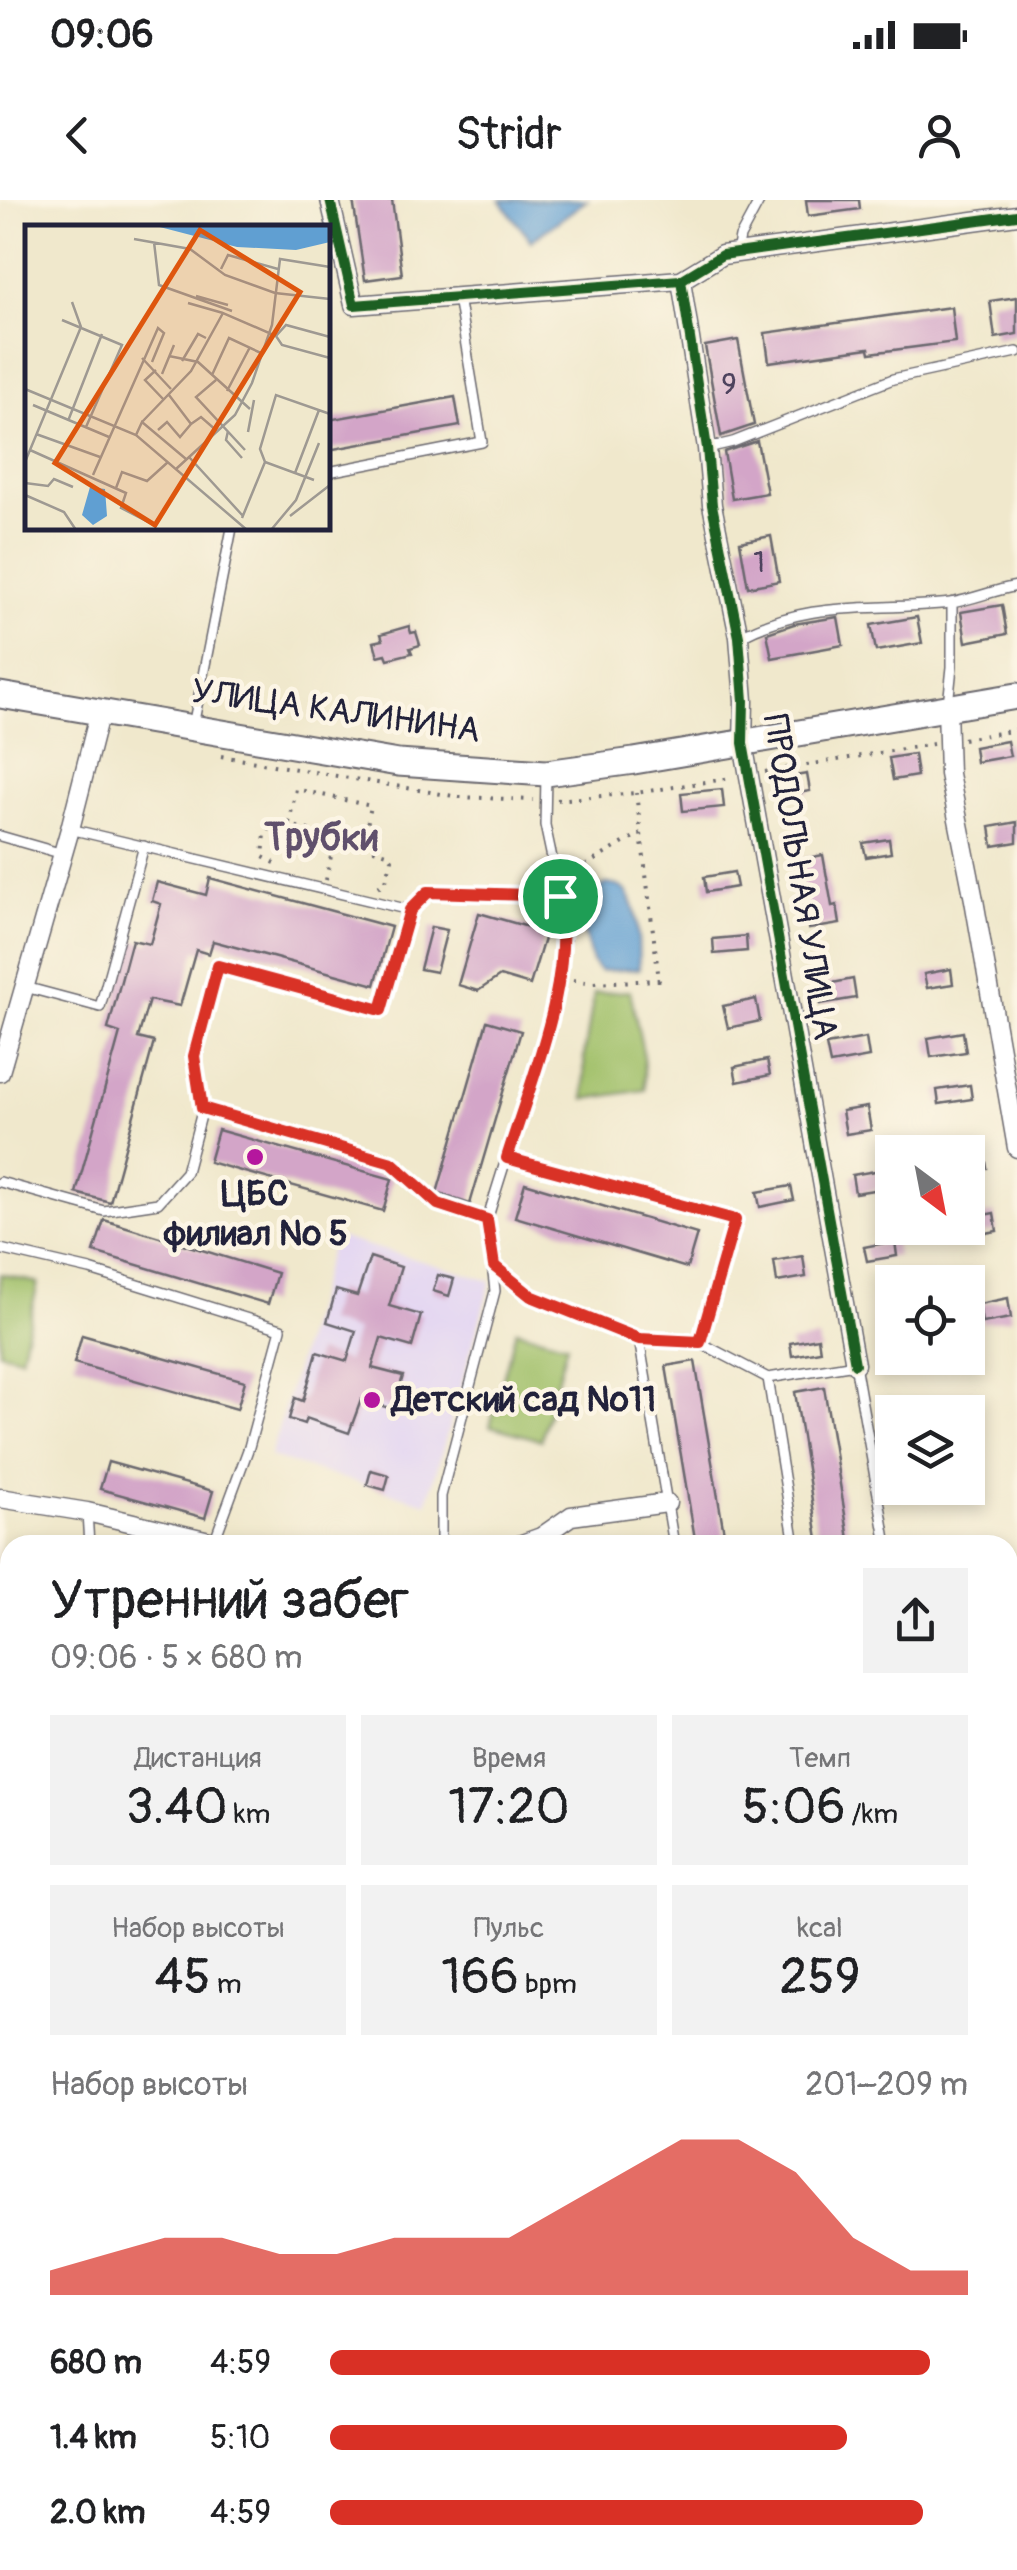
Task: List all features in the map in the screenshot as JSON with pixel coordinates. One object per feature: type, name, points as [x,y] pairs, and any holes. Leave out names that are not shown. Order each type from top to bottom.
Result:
[{"type":"main road","name":"УЛИЦА КАЛИНИНА","points":[[0,695],[398,763],[546,773],[1017,696]]},
{"type":"street","points":[[330,200],[354,304],[682,280],[722,255],[1016,215]]},
{"type":"street","name":"ПРОДОЛЬНАЯ УЛИЦА","points":[[682,280],[712,505],[739,637],[744,743],[855,1364]]},
{"type":"street","points":[[947,708],[949,774],[1017,1148]]},
{"type":"street","points":[[0,1072],[100,711]]},
{"type":"street","points":[[0,1498],[87,1512],[159,1535]]},
{"type":"street","points":[[555,1535],[571,1516],[667,1503]]},
{"type":"lane","points":[[737,253],[740,237],[760,200]]},
{"type":"lane","points":[[1014,200],[1016,215]]},
{"type":"lane","points":[[330,472],[482,442],[458,297]]},
{"type":"lane","points":[[707,448],[733,442],[893,379],[1017,352]]},
{"type":"lane","points":[[192,727],[232,530]]},
{"type":"lane","points":[[739,637],[794,614],[845,606],[952,602],[1017,586]]},
{"type":"lane","points":[[947,708],[952,667],[952,602]]},
{"type":"lane","points":[[441,1535],[440,1496],[496,1291],[487,1220],[552,1015],[564,942],[560,896],[545,825],[546,773]]},
{"type":"lane","points":[[70,829],[410,910]]},
{"type":"lane","points":[[0,836],[63,854]]},
{"type":"lane","points":[[25,986],[100,1007],[144,846]]},
{"type":"lane","points":[[0,1182],[104,1211],[158,1203],[186,1172],[202,1108],[194,1056],[218,966],[381,1010],[410,910],[428,892],[560,896]]},
{"type":"lane","points":[[202,1108],[392,1163],[438,1204],[487,1220]]},
{"type":"lane","points":[[507,1158],[735,1220],[700,1342]]},
{"type":"lane","points":[[0,1249],[90,1270],[281,1329],[223,1535]]},
{"type":"lane","points":[[494,1266],[531,1296],[639,1339],[700,1342],[768,1378],[855,1364],[885,1535]]},
{"type":"lane","points":[[639,1339],[672,1535]]},
{"type":"lane","points":[[768,1378],[793,1535]]},
{"type":"lane","points":[[87,1512],[88,1535]]},
{"type":"path","points":[[288,825],[296,790],[371,806],[363,844]]},
{"type":"path","points":[[558,977],[592,983],[659,980],[636,793]]},
{"type":"path","points":[[275,863],[263,857],[265,832],[279,822],[378,848],[392,858],[386,881],[376,888]]},
{"type":"path","points":[[557,882],[640,833]]},
{"type":"path","points":[[324,889],[335,837]]},
{"type":"shaded area","name":"Детский сад №11","points":[[334,1236],[491,1281],[427,1503],[270,1457]]},
{"type":"green space","points":[[630,991],[643,1052],[645,1090],[585,1099],[584,1056],[594,993]]},
{"type":"green space","points":[[0,1274],[38,1283],[21,1357],[0,1352]]},
{"type":"green space","points":[[516,1330],[567,1344],[541,1440],[490,1426]]},
{"type":"water","points":[[500,200],[587,200],[531,241]]},
{"type":"water","points":[[606,884],[624,889],[632,902],[638,930],[639,969],[600,971],[592,962],[576,903]]},
{"type":"building","points":[[353,200],[392,200],[402,275],[365,280]]},
{"type":"building","points":[[806,200],[859,200],[860,209],[808,216]]},
{"type":"building","points":[[1017,297],[1017,334],[995,338],[990,301]]},
{"type":"building","points":[[951,307],[955,342],[870,353],[869,348],[769,362],[765,333]]},
{"type":"building","points":[[738,340],[754,425],[721,436],[705,346]]},
{"type":"building","points":[[455,397],[460,426],[330,450],[330,420]]},
{"type":"building","points":[[757,441],[767,493],[732,499],[724,452]]},
{"type":"building","points":[[771,536],[779,581],[748,587],[740,542]]},
{"type":"building","points":[[1002,605],[1007,634],[966,642],[961,612]]},
{"type":"building","points":[[838,617],[843,645],[772,658],[767,633]]},
{"type":"building","points":[[917,617],[922,643],[876,651],[871,625]]},
{"type":"building","points":[[409,626],[411,633],[416,632],[420,645],[410,648],[412,653],[388,659],[386,654],[378,656],[374,642],[383,640],[381,634]]},
{"type":"building","points":[[1007,741],[1010,756],[976,762],[974,747]]},
{"type":"building","points":[[914,754],[917,776],[893,780],[889,758]]},
{"type":"building","points":[[807,774],[810,791],[786,795],[783,778]]},
{"type":"building","points":[[722,789],[724,807],[683,811],[681,793]]},
{"type":"building","points":[[1017,822],[1017,842],[993,846],[990,827]]},
{"type":"building","points":[[889,839],[891,853],[866,857],[863,843]]},
{"type":"building","points":[[823,855],[832,906],[837,905],[840,924],[809,929],[797,860]]},
{"type":"building","points":[[734,872],[737,887],[706,892],[704,877]]},
{"type":"building","points":[[210,878],[391,927],[375,985],[213,941],[209,954],[196,950],[180,1006],[149,1000],[138,1038],[154,1042],[110,1202],[76,1193],[120,1033],[108,1029],[132,940],[150,944],[161,904],[152,901],[157,882],[206,895]]},
{"type":"building","points":[[479,913],[546,932],[530,985],[500,976],[478,991],[458,985]]},
{"type":"building","points":[[431,927],[447,930],[436,972],[420,969]]},
{"type":"building","points":[[746,936],[747,951],[714,954],[713,939]]},
{"type":"building","points":[[951,969],[953,984],[927,988],[924,974]]},
{"type":"building","points":[[853,979],[856,998],[820,1004],[817,986]]},
{"type":"building","points":[[756,999],[760,1021],[728,1028],[723,1006]]},
{"type":"building","points":[[487,1021],[521,1031],[470,1204],[437,1193]]},
{"type":"building","points":[[963,1032],[966,1052],[931,1057],[928,1038]]},
{"type":"building","points":[[866,1038],[869,1057],[830,1064],[826,1045]]},
{"type":"building","points":[[767,1060],[770,1075],[737,1082],[734,1067]]},
{"type":"building","points":[[970,1085],[972,1099],[939,1104],[937,1090]]},
{"type":"building","points":[[867,1107],[871,1130],[846,1134],[842,1111]]},
{"type":"building","points":[[218,1130],[392,1179],[383,1211],[209,1162]]},
{"type":"building","points":[[875,1171],[875,1190],[855,1193],[852,1175]]},
{"type":"building","points":[[525,1183],[697,1234],[687,1268],[515,1217]]},
{"type":"building","points":[[791,1186],[794,1200],[760,1207],[757,1192]]},
{"type":"building","points":[[994,1213],[997,1231],[985,1233],[985,1215]]},
{"type":"building","points":[[104,1220],[277,1273],[268,1304],[94,1252]]},
{"type":"building","points":[[896,1245],[897,1256],[867,1261],[864,1247]]},
{"type":"building","points":[[803,1256],[806,1277],[777,1282],[774,1261]]},
{"type":"building","points":[[370,1257],[401,1267],[389,1306],[421,1315],[412,1347],[381,1338],[372,1368],[403,1376],[393,1409],[361,1400],[349,1433],[306,1418],[304,1424],[289,1419],[295,1398],[303,1401],[317,1352],[347,1361],[356,1331],[327,1322],[336,1290],[357,1296]]},
{"type":"building","points":[[438,1275],[454,1279],[449,1296],[433,1291]]},
{"type":"building","points":[[1008,1298],[1011,1318],[985,1322],[985,1303]]},
{"type":"building","points":[[82,1335],[245,1381],[237,1409],[74,1363]]},
{"type":"building","points":[[818,1338],[820,1351],[792,1356],[790,1343]]},
{"type":"building","points":[[695,1361],[724,1535],[694,1535],[666,1366]]},
{"type":"building","points":[[824,1387],[848,1535],[817,1535],[795,1392]]},
{"type":"building","points":[[108,1462],[213,1491],[205,1518],[100,1489]]},
{"type":"building","points":[[371,1470],[389,1475],[385,1490],[367,1485]]},
{"type":"cycle path","points":[[330,200],[354,305],[681,280],[722,255],[1017,215]]},
{"type":"cycle path","points":[[681,280],[712,505],[739,637],[743,743],[855,1364]]},
{"type":"place","name":"ЦБС филиал № 5","points":[[255,1157]]},
{"type":"place","name":"Детский сад №11","points":[[372,1400]]},
{"type":"district","name":"Трубки","points":[[321,838]]},
{"type":"route","points":[[428,892],[560,896],[564,942],[552,1015],[507,1158],[735,1220],[700,1342],[639,1339],[531,1296],[494,1266],[487,1220],[438,1204],[392,1163],[202,1108],[194,1056],[218,966],[381,1010],[410,910],[428,892]]}]
